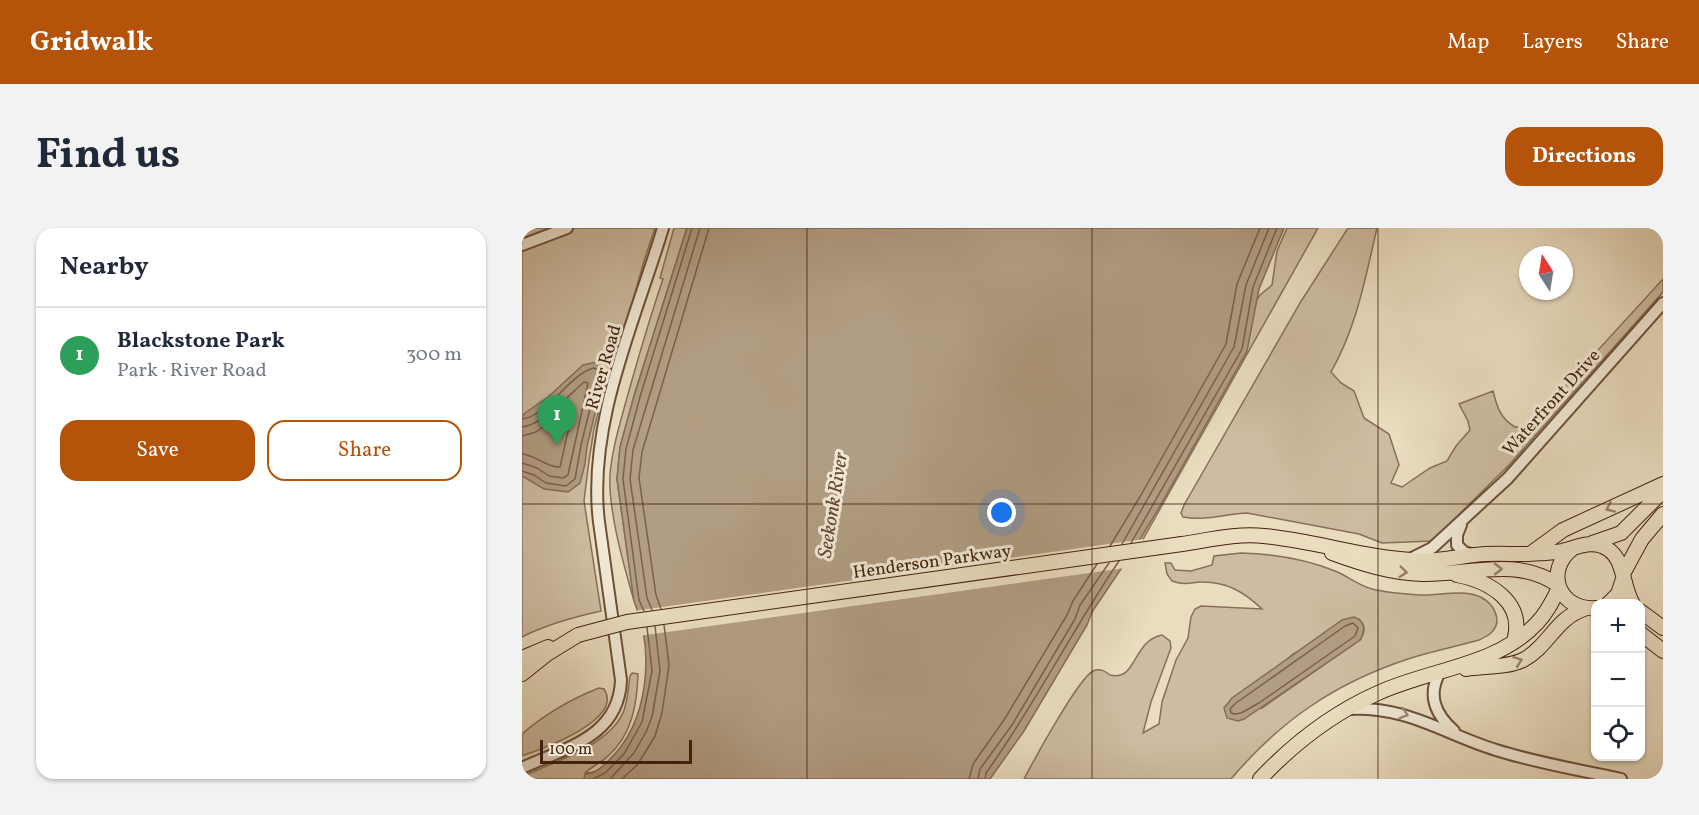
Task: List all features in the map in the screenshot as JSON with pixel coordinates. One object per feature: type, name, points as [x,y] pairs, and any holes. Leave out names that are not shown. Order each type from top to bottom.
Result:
[{"type":"main road","points":[[1527,555],[1563,530],[1663,484]]},
{"type":"main road","name":"Henderson Parkway","points":[[522,658],[578,635],[627,622],[1252,536],[1293,540],[1409,559],[1434,560],[1477,555],[1527,555],[1572,549],[1621,533],[1663,491]]},
{"type":"main road","points":[[1612,599],[1618,594],[1623,576],[1642,539],[1663,514]]},
{"type":"main road","name":"Henderson Parkway","points":[[1293,540],[1385,570],[1413,573],[1483,569],[1527,570],[1540,574],[1559,586],[1569,602],[1591,609]]},
{"type":"main road","points":[[1588,544],[1600,546],[1613,553],[1619,561],[1632,599]]},
{"type":"main road","points":[[1260,779],[1300,741],[1346,710],[1396,685],[1440,672],[1488,654],[1514,641],[1538,622],[1559,586],[1559,566],[1564,556],[1572,549]]},
{"type":"main road","points":[[1440,573],[1479,581],[1502,595],[1514,616],[1516,627],[1514,641]]},
{"type":"main road","points":[[1440,672],[1521,661],[1540,646],[1565,618],[1591,609]]},
{"type":"main road","points":[[1645,614],[1663,628]]},
{"type":"main road","name":"Henderson Parkway","points":[[522,674],[554,649],[578,635]]},
{"type":"main road","points":[[1645,636],[1663,651]]},
{"type":"street","points":[[522,245],[567,228]]},
{"type":"street","name":"River Road","points":[[522,768],[592,735],[615,709],[620,690],[621,680],[596,497],[596,475],[601,440],[622,356],[663,228]]},
{"type":"street","name":"Waterfront Drive","points":[[1409,559],[1432,548],[1463,522],[1514,471],[1663,303]]},
{"type":"street","points":[[1463,522],[1457,535],[1457,545],[1464,552],[1477,555]]},
{"type":"street","points":[[1440,672],[1433,689],[1434,705],[1446,724],[1461,736]]},
{"type":"street","points":[[1346,710],[1394,711],[1509,754],[1622,779]]},
{"type":"shaded area","points":[[522,228],[655,228],[624,333],[606,382],[594,429],[589,461],[584,501],[601,611],[561,621],[522,637]]},
{"type":"shaded area","points":[[674,228],[687,228],[620,448],[617,479],[634,601],[614,521],[610,489],[611,465],[628,394],[663,279],[660,278]]},
{"type":"shaded area","points":[[1287,228],[1318,228],[1142,541],[1130,540],[1256,301],[1272,285],[1277,251]]},
{"type":"shaded area","points":[[1348,228],[1377,228],[1354,320],[1331,372],[1341,383],[1354,391],[1364,418],[1389,434],[1399,465],[1391,483],[1402,487],[1430,468],[1447,461],[1470,430],[1459,404],[1493,391],[1503,416],[1515,427],[1522,427],[1535,419],[1663,279],[1663,292],[1509,465],[1432,541],[1382,543],[1359,534],[1247,513],[1207,518],[1183,517],[1181,513],[1184,505],[1300,303]]},
{"type":"shaded area","points":[[1241,553],[1301,560],[1335,571],[1367,587],[1403,594],[1467,593],[1476,595],[1491,605],[1496,613],[1497,622],[1491,633],[1479,640],[1408,659],[1333,692],[1310,706],[1269,739],[1231,779],[1024,779],[1067,704],[1093,671],[1100,670],[1119,676],[1125,673],[1139,652],[1152,639],[1162,635],[1170,641],[1171,648],[1151,702],[1143,733],[1159,724],[1162,702],[1176,660],[1188,638],[1191,617],[1195,609],[1201,606],[1262,609],[1248,597],[1218,583],[1179,583],[1172,581],[1167,574],[1165,563],[1171,563],[1175,570],[1191,571],[1212,565],[1214,556]],"holes":[[[1359,619],[1364,629],[1360,640],[1262,708],[1281,665],[1293,654]]]},
{"type":"shaded area","points":[[632,673],[638,674],[632,718],[623,739],[616,748],[585,773],[597,772],[596,779],[522,779],[522,777],[578,752],[605,735],[623,713]]},
{"type":"shaded area","points":[[599,688],[604,689],[607,700],[603,712],[592,722],[562,740],[522,756],[522,734],[558,708]]},
{"type":"water","name":"Seekonk River","points":[[687,228],[1284,228],[1259,289],[1247,351],[1133,551],[1092,612],[1087,625],[1024,731],[990,779],[584,779],[585,774],[600,768],[622,745],[640,707],[644,686],[645,642],[634,601],[617,479],[620,447]]},
{"type":"water","points":[[596,362],[604,367],[604,377],[580,483],[568,492],[544,489],[522,476],[522,417],[583,365]]},
{"type":"water","points":[[1354,617],[1363,626],[1360,640],[1244,719],[1238,721],[1227,718],[1224,708],[1232,698],[1342,620]]},
{"type":"pier","points":[[1144,539],[1125,568],[639,636],[634,611]]},
{"type":"place","name":"Blackstone Park","points":[[557,445]]}]
